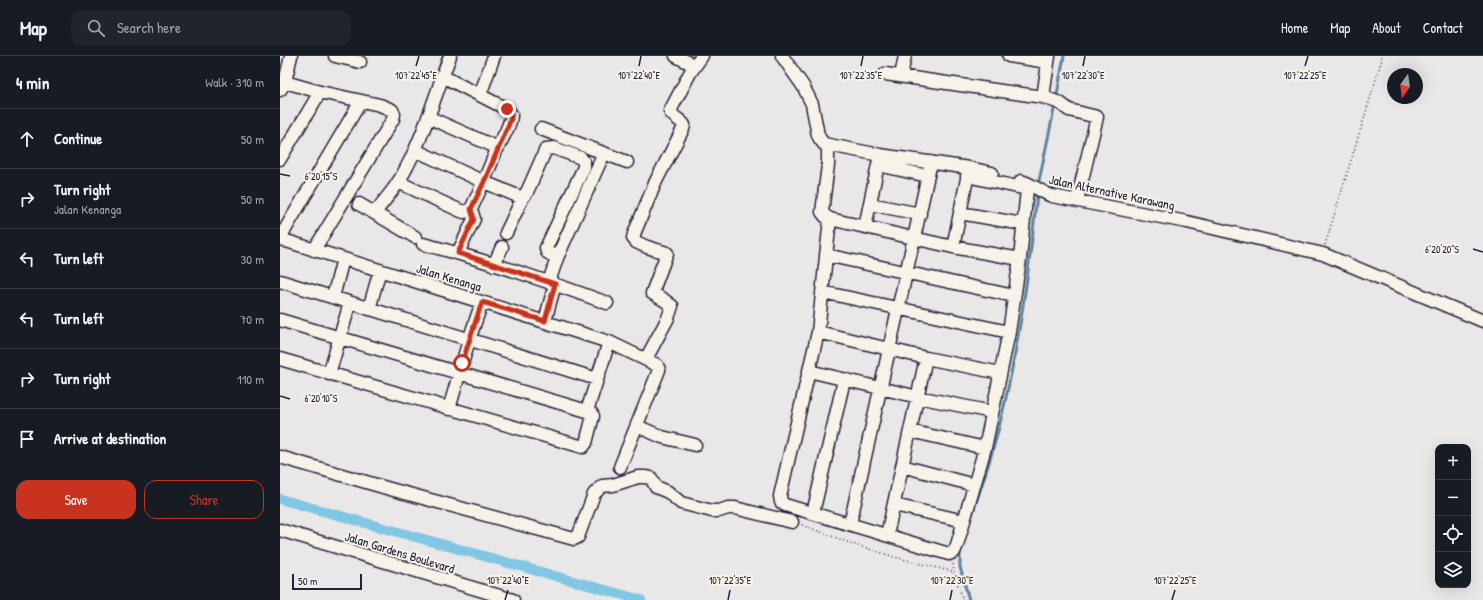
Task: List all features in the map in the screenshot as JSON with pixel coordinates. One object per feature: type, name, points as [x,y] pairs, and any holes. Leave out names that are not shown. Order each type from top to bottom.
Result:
[{"type":"street","points":[[335,56],[360,62]]},
{"type":"street","points":[[374,213],[398,182],[415,150],[450,56]]},
{"type":"street","points":[[480,95],[494,56]]},
{"type":"street","points":[[676,56],[695,66]]},
{"type":"street","points":[[646,359],[668,318],[672,306],[652,293],[667,253],[641,245],[636,242],[634,234],[656,181],[683,129],[684,125],[682,122],[672,115],[670,111],[677,95],[702,56]]},
{"type":"street","points":[[782,56],[806,92],[814,110],[820,139],[828,145],[828,165],[822,212],[825,216],[830,219],[953,247],[1020,259]]},
{"type":"street","points":[[901,76],[905,56]]},
{"type":"street","points":[[1009,56],[1048,59],[1052,100]]},
{"type":"street","points":[[288,57],[283,86],[361,101],[389,108],[394,112],[394,118],[314,250]]},
{"type":"street","points":[[885,74],[1052,100],[1069,110],[1097,117],[1078,201]]},
{"type":"street","points":[[398,182],[461,211],[464,212],[471,209],[509,124],[511,112],[507,109],[442,76]]},
{"type":"street","points":[[280,159],[320,92]]},
{"type":"street","points":[[280,239],[361,101]]},
{"type":"street","points":[[428,117],[498,148]]},
{"type":"street","points":[[541,129],[627,162]]},
{"type":"street","name":"Jalan Alternative Karawang","points":[[828,145],[879,160],[931,162],[968,172],[1014,179],[1028,183],[1047,194],[1187,222],[1322,254],[1483,321]]},
{"type":"street","points":[[506,233],[523,197],[527,192],[546,149],[554,148],[577,156],[583,160],[584,167],[546,248],[547,252],[557,258]]},
{"type":"street","points":[[415,150],[515,196],[523,197]]},
{"type":"street","points":[[545,321],[557,258],[604,153]]},
{"type":"street","points":[[865,227],[879,160],[928,176]]},
{"type":"street","points":[[850,524],[931,162]]},
{"type":"street","points":[[830,219],[818,332],[780,496],[781,502],[785,505],[951,554],[954,552],[957,545],[985,448],[1014,296],[1020,259],[1027,189],[968,172],[953,247]]},
{"type":"street","points":[[359,204],[419,241],[552,283],[607,303]]},
{"type":"street","points":[[870,204],[920,214]]},
{"type":"street","points":[[458,253],[474,219],[471,209]]},
{"type":"street","points":[[960,213],[1023,224]]},
{"type":"street","name":"Jalan Kenanga","points":[[280,239],[610,342],[657,364],[659,370],[620,467]]},
{"type":"street","points":[[494,265],[502,247]]},
{"type":"street","points":[[826,254],[1014,296]]},
{"type":"street","points":[[333,297],[343,259]]},
{"type":"street","points":[[369,309],[380,270]]},
{"type":"street","points":[[280,281],[597,379]]},
{"type":"street","points":[[822,292],[1008,332]]},
{"type":"street","points":[[449,409],[458,374],[482,302]]},
{"type":"street","points":[[329,374],[350,303]]},
{"type":"street","points":[[280,320],[587,412],[593,416],[586,444],[583,447],[280,360]]},
{"type":"street","points":[[818,332],[926,358],[1000,373]]},
{"type":"street","points":[[587,412],[610,342]]},
{"type":"street","points":[[887,535],[926,358]]},
{"type":"street","points":[[809,371],[918,397],[992,412]]},
{"type":"street","points":[[813,513],[844,380]]},
{"type":"street","points":[[637,426],[662,437],[695,445]]},
{"type":"street","points":[[910,431],[985,448]]},
{"type":"street","points":[[280,457],[390,489],[574,539],[578,537],[594,494],[598,488],[645,476],[651,478],[656,487],[668,492],[682,503],[719,512],[728,508],[735,508],[792,522]]},
{"type":"street","points":[[902,466],[974,485]]},
{"type":"street","points":[[894,505],[964,521]]},
{"type":"street","name":"Jalan Gardens Boulevard","points":[[280,530],[512,600]]},
{"type":"path","points":[[1322,254],[1382,59],[1380,56]]},
{"type":"path","points":[[792,522],[853,544],[898,558],[954,572],[963,600]]},
{"type":"waterway","points":[[1056,100],[1064,56]]},
{"type":"waterway","points":[[1039,181],[1055,105]]},
{"type":"waterway","points":[[972,515],[995,442],[1017,343],[1037,194]]},
{"type":"waterway","points":[[280,499],[641,600]]},
{"type":"waterway","points":[[960,550],[960,567],[969,600]]},
{"type":"route","points":[[462,363],[482,302],[545,321],[555,284],[458,253],[474,219],[474,214],[471,209],[511,119],[511,112],[507,109]]}]
